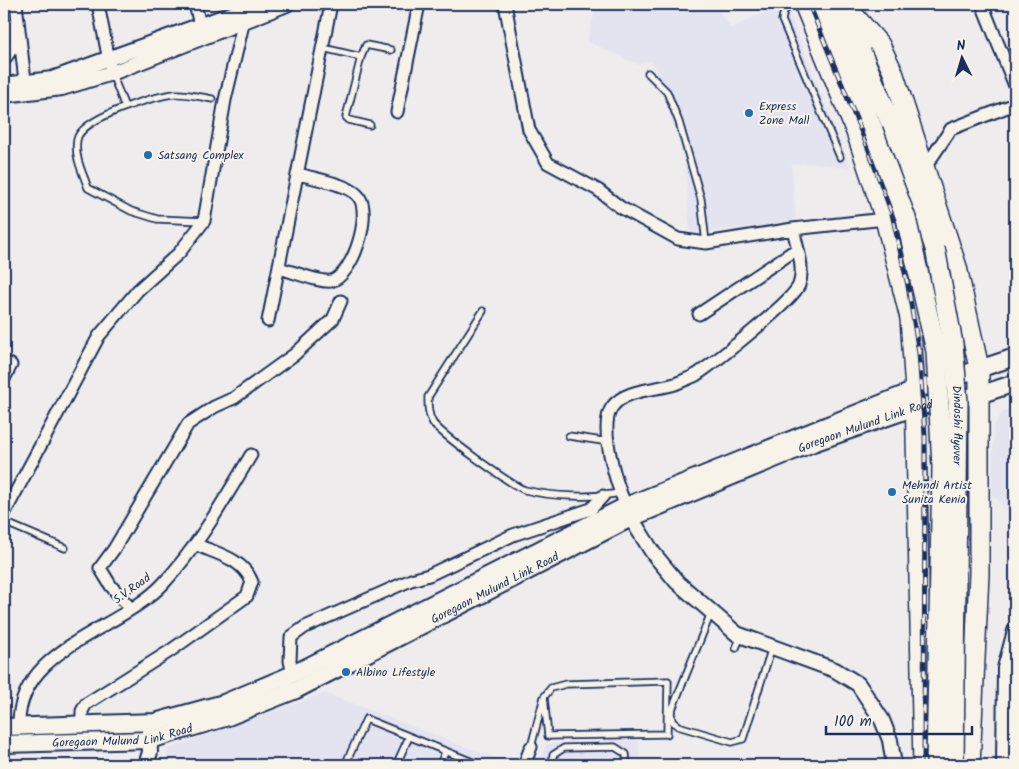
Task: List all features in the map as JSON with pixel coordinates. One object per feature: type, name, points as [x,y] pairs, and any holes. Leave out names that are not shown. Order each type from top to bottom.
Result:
[{"type":"highway","points":[[804,4],[856,132],[885,219],[910,318],[916,398],[917,531],[923,765]]},
{"type":"highway","name":"Dindoshi flyover","points":[[822,4],[906,218],[929,312],[936,351],[942,468],[936,765]]},
{"type":"highway","points":[[843,4],[880,45],[894,72],[926,166],[956,267],[979,368],[979,532],[970,765]]},
{"type":"highway","name":"Dindoshi flyover","points":[[843,4],[891,123],[935,248],[953,344],[958,428],[954,765]]},
{"type":"highway","points":[[917,531],[979,532]]},
{"type":"main road","points":[[916,398],[979,368],[1015,357]]},
{"type":"main road","name":"Goregaon Mulund Link Road","points":[[4,744],[148,753],[228,717],[296,690],[331,663],[625,506],[813,443],[916,398],[979,395],[1015,383]]},
{"type":"main road","name":"Goregaon Mulund Link Road","points":[[11,727],[149,722],[224,703],[293,674],[331,663]]},
{"type":"street","points":[[16,4],[26,87]]},
{"type":"street","points":[[98,4],[110,66]]},
{"type":"street","points":[[195,4],[201,31]]},
{"type":"street","points":[[4,95],[52,79],[110,66],[250,10],[287,4]]},
{"type":"street","points":[[268,321],[299,174],[331,4]]},
{"type":"street","points":[[397,112],[419,4]]},
{"type":"street","points":[[505,4],[528,130],[548,163],[598,190],[620,207],[678,239],[706,243],[793,229],[885,219]]},
{"type":"street","points":[[982,4],[1015,72]]},
{"type":"street","points":[[989,4],[998,38],[1015,86]]},
{"type":"street","points":[[4,514],[100,336],[138,290],[179,253],[204,221],[225,100],[250,10]]},
{"type":"street","points":[[4,20],[13,29],[16,39],[4,60]]},
{"type":"street","points":[[4,85],[26,87]]},
{"type":"street","points":[[926,166],[951,129],[1015,104]]},
{"type":"street","points":[[279,268],[329,281],[341,277],[352,262],[361,233],[364,212],[360,198],[351,189],[299,174]]},
{"type":"street","points":[[793,229],[801,276],[798,288],[784,303],[722,356],[694,376],[618,400],[610,409],[608,420],[609,442],[613,474],[625,506],[652,553],[677,582],[711,612],[739,642],[772,647],[836,670],[858,684],[882,720],[890,740],[894,765]]},
{"type":"street","points":[[699,314],[797,249]]},
{"type":"street","points":[[131,609],[111,586],[100,568],[134,516],[188,424],[214,407],[234,398],[295,354],[333,319],[341,301]]},
{"type":"street","points":[[4,361],[11,366],[4,379]]},
{"type":"street","name":"S.V.Road","points":[[11,727],[21,702],[36,675],[51,660],[131,609],[162,586],[197,544],[251,455]]},
{"type":"street","points":[[293,674],[290,661],[291,637],[305,627],[404,583],[429,575],[513,534],[591,509],[603,496]]},
{"type":"street","points":[[82,725],[82,710],[86,704],[170,651],[247,596],[252,582],[247,570],[235,561],[197,544]]},
{"type":"street","points":[[1004,765],[1005,668],[1015,631]]},
{"type":"street","points":[[149,722],[148,753],[155,765]]},
{"type":"street","points":[[524,765],[531,747]]},
{"type":"lane","points":[[793,4],[784,11],[782,20],[840,157]]},
{"type":"lane","points":[[370,124],[349,120],[346,117],[360,57],[366,45],[391,50]]},
{"type":"lane","points":[[323,48],[360,57]]},
{"type":"lane","points":[[110,66],[125,107]]},
{"type":"lane","points":[[648,74],[667,92],[679,122],[701,199],[706,243]]},
{"type":"lane","points":[[204,221],[157,219],[131,211],[88,188],[78,162],[77,139],[85,126],[125,107],[174,94],[212,99]]},
{"type":"lane","points":[[483,311],[428,397],[428,411],[433,423],[458,445],[522,489],[549,495],[603,496],[625,506]]},
{"type":"lane","points":[[569,436],[609,442]]},
{"type":"lane","points":[[4,522],[65,548]]},
{"type":"lane","points":[[711,612],[671,712],[672,721],[678,726],[732,742],[743,738],[772,647]]},
{"type":"lane","points":[[531,747],[544,697],[551,688],[559,685],[668,681],[666,734],[548,736],[544,697]]},
{"type":"lane","points":[[345,765],[366,719],[480,765]]},
{"type":"lane","points":[[396,765],[408,737]]},
{"type":"lane","points":[[552,765],[553,755],[564,748],[615,747],[626,754],[626,765]]},
{"type":"lane","points":[[440,765],[445,752]]},
{"type":"shaded area","name":"Express Zone Mall","points":[[597,4],[713,4],[731,28],[782,4],[786,4],[851,169],[814,163],[792,165],[796,223],[690,233],[685,161],[652,60],[639,65],[587,41]]},
{"type":"shaded area","points":[[1015,404],[1015,516],[991,494],[994,426],[1001,414]]},
{"type":"shaded area","points":[[325,693],[513,765],[166,765],[167,749]]},
{"type":"shaded area","points":[[639,740],[640,765],[538,765],[546,744]]},
{"type":"railway","points":[[809,4],[868,148],[892,214],[908,286],[919,353],[925,435],[924,765]]},
{"type":"place","name":"Express Zone Mall","points":[[749,113]]},
{"type":"place","name":"Satsang Complex","points":[[148,155]]},
{"type":"place","name":"Mehndi Artist Sunita Kenia","points":[[892,492]]},
{"type":"place","name":"Albino Lifestyle","points":[[346,672]]}]
